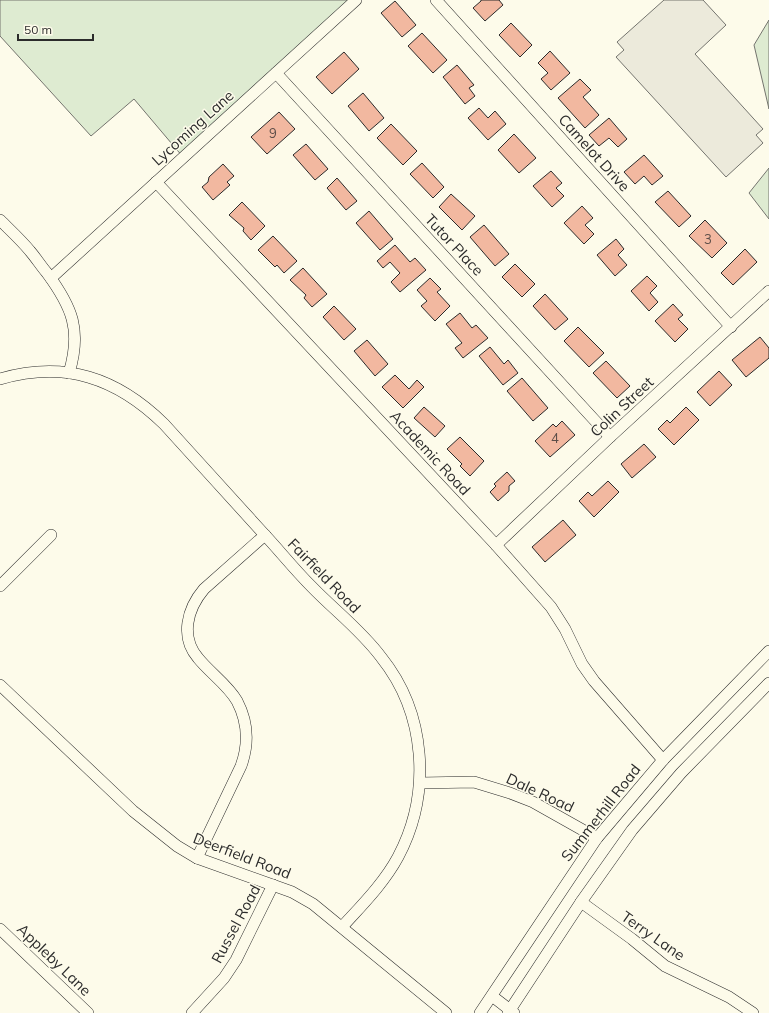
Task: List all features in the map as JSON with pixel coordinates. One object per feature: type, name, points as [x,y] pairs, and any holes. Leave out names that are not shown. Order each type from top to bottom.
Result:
[{"type":"street","name":"Lycoming Lane","points":[[50,278],[356,0]]},
{"type":"street","name":"Camelot Drive","points":[[436,0],[731,327]]},
{"type":"street","name":"Tutor Place","points":[[276,73],[610,437]]},
{"type":"street","name":"Academic Road","points":[[156,182],[496,545],[551,608],[565,629],[582,664],[594,681],[662,760]]},
{"type":"street","points":[[0,220],[30,251],[64,297],[70,310],[75,334],[74,353],[69,373]]},
{"type":"street","name":"Colin Street","points":[[496,545],[610,437],[769,291]]},
{"type":"street","name":"Fairfield Road","points":[[0,379],[44,371],[69,373],[108,383],[136,399],[164,424],[311,586],[369,642],[392,672],[409,707],[415,726],[420,757],[420,783],[417,802],[413,821],[398,857],[388,873],[342,927]]},
{"type":"street","points":[[0,586],[51,534]]},
{"type":"street","points":[[197,858],[241,766],[246,752],[247,737],[243,714],[237,701],[225,686],[197,658],[192,648],[188,633],[188,617],[191,607],[204,589],[265,535]]},
{"type":"street","name":"Summerhill Road","points":[[480,1013],[597,838],[662,760],[769,650]]},
{"type":"street","points":[[492,996],[510,1012],[581,902],[632,830],[676,779],[769,683]]},
{"type":"street","name":"Deerfield Road","points":[[0,685],[133,811],[177,846],[197,858],[292,892],[313,904],[446,1013]]},
{"type":"street","name":"Dale Road","points":[[420,783],[474,782],[510,792],[532,802],[597,838]]},
{"type":"street","name":"Russel Road","points":[[192,1013],[224,978],[236,960],[274,885]]},
{"type":"street","name":"Terry Lane","points":[[581,902],[632,939],[665,966],[729,997],[753,1013]]},
{"type":"street","name":"Appleby Lane","points":[[0,929],[88,1013]]},
{"type":"green space","points":[[0,0],[357,0],[183,157],[134,99],[91,136],[0,36]]},
{"type":"green space","points":[[769,20],[769,109],[754,45]]},
{"type":"green space","points":[[769,168],[769,219],[749,193]]},
{"type":"shaded area","points":[[664,0],[703,0],[726,25],[695,54],[763,129],[756,135],[763,143],[726,177],[616,57],[624,50],[617,42]]},
{"type":"building","points":[[481,0],[499,0],[503,5],[485,21],[473,8]]},
{"type":"building","points":[[395,1],[416,25],[402,37],[381,13]]},
{"type":"building","points":[[511,23],[532,45],[520,57],[499,35]]},
{"type":"building","points":[[422,33],[447,60],[433,73],[408,46]]},
{"type":"building","points":[[550,51],[570,73],[551,90],[541,79],[548,73],[538,63]]},
{"type":"building","points":[[344,52],[359,69],[332,94],[316,77]]},
{"type":"building","points":[[457,65],[474,85],[469,88],[475,96],[465,104],[443,77]]},
{"type":"building","points":[[580,79],[591,90],[583,97],[599,115],[585,128],[558,98]]},
{"type":"building","points":[[363,93],[384,118],[369,131],[348,106]]},
{"type":"building","points":[[479,108],[488,118],[495,111],[506,124],[488,140],[468,118]]},
{"type":"building","points":[[279,112],[295,129],[267,154],[251,137]]},
{"type":"building","points":[[609,118],[627,139],[618,147],[609,138],[599,146],[589,135]]},
{"type":"building","points":[[391,124],[417,151],[403,165],[377,138]]},
{"type":"building","points":[[514,134],[536,158],[519,173],[498,150]]},
{"type":"building","points":[[306,144],[328,169],[315,180],[293,155]]},
{"type":"building","points":[[644,155],[663,176],[652,185],[644,176],[635,184],[624,172]]},
{"type":"building","points":[[422,163],[444,187],[433,198],[410,174]]},
{"type":"building","points":[[223,164],[234,176],[227,182],[230,185],[213,200],[202,187],[208,182],[209,177]]},
{"type":"building","points":[[551,171],[562,183],[556,188],[564,196],[552,207],[533,186]]},
{"type":"building","points":[[337,178],[357,201],[346,210],[327,188]]},
{"type":"building","points":[[668,191],[691,216],[679,227],[655,202]]},
{"type":"building","points":[[451,194],[475,216],[462,230],[439,207]]},
{"type":"building","points":[[242,202],[265,226],[251,240],[243,231],[244,228],[229,215]]},
{"type":"building","points":[[582,206],[593,218],[585,225],[594,234],[584,244],[564,223]]},
{"type":"building","points":[[369,211],[393,239],[380,250],[356,223]]},
{"type":"building","points":[[705,220],[727,243],[712,258],[689,236]]},
{"type":"building","points":[[484,225],[509,254],[495,266],[470,237]]},
{"type":"building","points":[[273,236],[297,261],[284,273],[277,265],[275,267],[258,250]]},
{"type":"building","points":[[616,239],[624,249],[618,255],[627,265],[615,276],[597,255]]},
{"type":"building","points":[[395,245],[410,262],[415,258],[426,270],[400,292],[391,282],[400,273],[390,262],[383,268],[377,261]]},
{"type":"building","points":[[745,249],[757,262],[733,285],[721,273]]},
{"type":"building","points":[[515,264],[535,284],[522,297],[502,277]]},
{"type":"building","points":[[303,268],[327,294],[312,307],[304,298],[306,295],[290,280]]},
{"type":"building","points":[[647,276],[657,286],[650,293],[658,302],[649,311],[631,291]]},
{"type":"building","points":[[430,278],[441,289],[437,292],[450,306],[435,321],[421,306],[427,301],[417,290]]},
{"type":"building","points":[[545,294],[568,319],[555,330],[533,306]]},
{"type":"building","points":[[673,304],[683,315],[678,319],[688,329],[675,342],[655,321]]},
{"type":"building","points":[[334,306],[356,329],[344,340],[323,317]]},
{"type":"building","points":[[460,313],[472,328],[476,325],[488,338],[463,358],[455,348],[462,343],[446,324]]},
{"type":"building","points":[[578,327],[604,353],[589,367],[564,341]]},
{"type":"building","points":[[760,337],[769,348],[769,358],[746,377],[732,360]]},
{"type":"building","points":[[367,340],[388,364],[375,376],[354,351]]},
{"type":"building","points":[[490,347],[504,364],[508,360],[518,373],[503,385],[479,356]]},
{"type":"building","points":[[606,361],[630,386],[617,398],[593,373]]},
{"type":"building","points":[[719,371],[732,385],[710,406],[697,392]]},
{"type":"building","points":[[395,375],[409,389],[417,380],[424,387],[403,408],[382,387]]},
{"type":"building","points":[[522,378],[548,408],[533,421],[507,391]]},
{"type":"building","points":[[424,407],[445,426],[435,437],[414,418]]},
{"type":"building","points":[[686,407],[699,420],[674,445],[658,429],[667,420],[670,423]]},
{"type":"building","points":[[562,421],[575,435],[550,457],[535,441],[553,424],[556,427]]},
{"type":"building","points":[[460,437],[484,461],[470,476],[460,466],[462,464],[447,449]]},
{"type":"building","points":[[644,444],[656,457],[632,478],[621,464]]},
{"type":"building","points":[[507,472],[515,481],[509,486],[509,491],[498,501],[490,492],[496,486],[494,484]]},
{"type":"building","points":[[608,481],[619,492],[594,517],[579,501],[588,492],[592,496]]},
{"type":"building","points":[[563,520],[576,535],[545,562],[532,547]]}]
